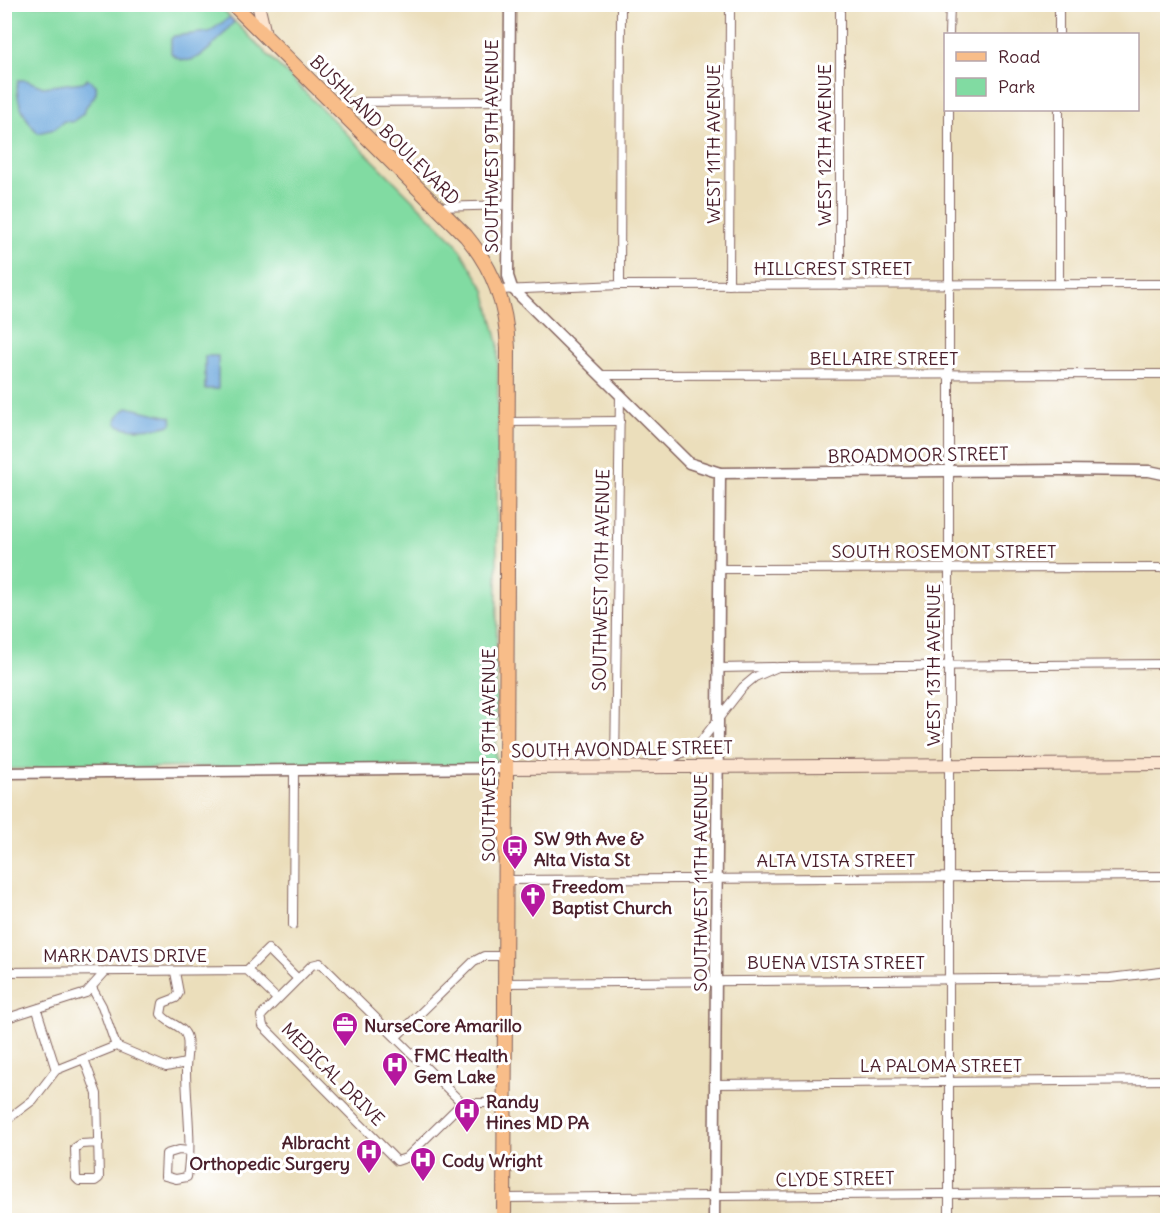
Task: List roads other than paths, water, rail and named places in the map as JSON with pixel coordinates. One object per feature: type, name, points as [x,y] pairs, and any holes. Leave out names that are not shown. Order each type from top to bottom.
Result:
[{"type":"main road","name":"BUSHLAND BOULEVARD","points":[[233,4],[466,236],[506,288]]},
{"type":"main road","points":[[258,4],[267,39]]},
{"type":"main road","name":"SOUTHWEST 9TH AVENUE","points":[[504,1221],[508,422],[506,288]]},
{"type":"main road","name":"SOUTH AVONDALE STREET","points":[[506,768],[657,765],[1167,764]]},
{"type":"street","name":"SOUTHWEST 9TH AVENUE","points":[[506,288],[508,276],[510,4]]},
{"type":"street","points":[[620,285],[621,4]]},
{"type":"street","name":"WEST 11TH AVENUE","points":[[729,285],[730,4]]},
{"type":"street","name":"WEST 12TH AVENUE","points":[[840,4],[840,285]]},
{"type":"street","points":[[950,4],[950,33]]},
{"type":"street","points":[[1059,4],[1059,33]]},
{"type":"street","points":[[334,105],[344,102],[509,101]]},
{"type":"street","name":"WEST 13TH AVENUE","points":[[949,111],[949,1221]]},
{"type":"street","points":[[1059,111],[1059,284]]},
{"type":"street","points":[[437,207],[508,205]]},
{"type":"street","points":[[487,263],[501,271],[508,261]]},
{"type":"street","name":"HILLCREST STREET","points":[[506,288],[620,285],[1167,284]]},
{"type":"street","name":"BUSHLAND BOULEVARD","points":[[506,288],[528,304],[689,463]]},
{"type":"street","points":[[507,308],[515,300],[528,304]]},
{"type":"street","name":"BELLAIRE STREET","points":[[600,375],[1167,374]]},
{"type":"street","name":"SOUTHWEST 10TH AVENUE","points":[[615,766],[620,394]]},
{"type":"street","points":[[508,422],[620,421]]},
{"type":"street","name":"BROADMOOR STREET","points":[[689,463],[720,473],[1149,471],[1167,474]]},
{"type":"street","name":"SOUTHWEST 11TH AVENUE","points":[[714,1221],[720,473]]},
{"type":"street","name":"SOUTH ROSEMONT STREET","points":[[720,568],[1167,568]]},
{"type":"street","points":[[719,668],[1167,664]]},
{"type":"street","points":[[657,765],[698,746],[718,721],[732,698],[743,687],[755,677],[778,668]]},
{"type":"street","name":"SOUTH AVONDALE STREET","points":[[4,773],[294,772],[506,768]]},
{"type":"street","points":[[293,925],[294,772]]},
{"type":"street","name":"ALTA VISTA STREET","points":[[505,880],[948,875],[1167,876]]},
{"type":"street","points":[[277,999],[247,970],[268,950],[298,979]]},
{"type":"street","points":[[396,1037],[474,961],[484,956],[505,956]]},
{"type":"street","name":"MEDICAL DRIVE","points":[[314,964],[324,965],[462,1103],[406,1158],[400,1161],[394,1159],[263,1026],[261,1016],[298,979],[314,964]]},
{"type":"street","name":"MARK DAVIS DRIVE","points":[[4,972],[247,970]]},
{"type":"street","name":"BUENA VISTA STREET","points":[[505,983],[1110,978],[1167,971]]},
{"type":"street","points":[[4,1019],[86,993],[105,972]]},
{"type":"street","points":[[175,972],[180,993],[176,998],[163,1003],[161,1014],[164,1019],[184,1031],[187,1038],[189,1151]]},
{"type":"street","points":[[92,988],[102,1006],[116,1046]]},
{"type":"street","points":[[37,1010],[56,1070]]},
{"type":"street","points":[[4,1122],[33,1100],[56,1070],[116,1046],[166,1067],[186,1064]]},
{"type":"street","points":[[84,1059],[97,1094],[99,1143],[99,1178],[95,1181],[79,1181],[76,1178],[75,1148],[81,1144],[99,1143]]},
{"type":"street","name":"LA PALOMA STREET","points":[[715,1084],[1167,1080]]},
{"type":"street","points":[[462,1103],[504,1103]]},
{"type":"street","name":"CLYDE STREET","points":[[504,1198],[714,1198],[949,1193],[1167,1192]]},
{"type":"water","points":[[230,17],[234,22],[214,45],[197,58],[179,59],[171,53],[171,39],[174,36],[209,32]]},
{"type":"water","points":[[87,79],[96,85],[96,94],[83,114],[72,122],[64,121],[55,129],[38,133],[19,101],[18,80],[26,80],[43,87],[83,82]]},
{"type":"water","points":[[205,356],[218,356],[218,389],[205,389]]},
{"type":"water","points":[[127,407],[171,417],[172,424],[143,429],[120,426],[116,423],[117,417]]},
{"type":"place","name":"SW 9th Ave & Alta Vista St","points":[[515,871]]},
{"type":"place","name":"Freedom Baptist Church","points":[[533,919]]},
{"type":"place","name":"NurseCore Amarillo","points":[[345,1048]]},
{"type":"place","name":"FMC Health Gem Lake","points":[[395,1088]]},
{"type":"place","name":"Randy Hines MD PA","points":[[467,1134]]},
{"type":"place","name":"Albracht Orthopedic Surgery","points":[[369,1175]]},
{"type":"place","name":"Cody Wright","points":[[423,1183]]}]
